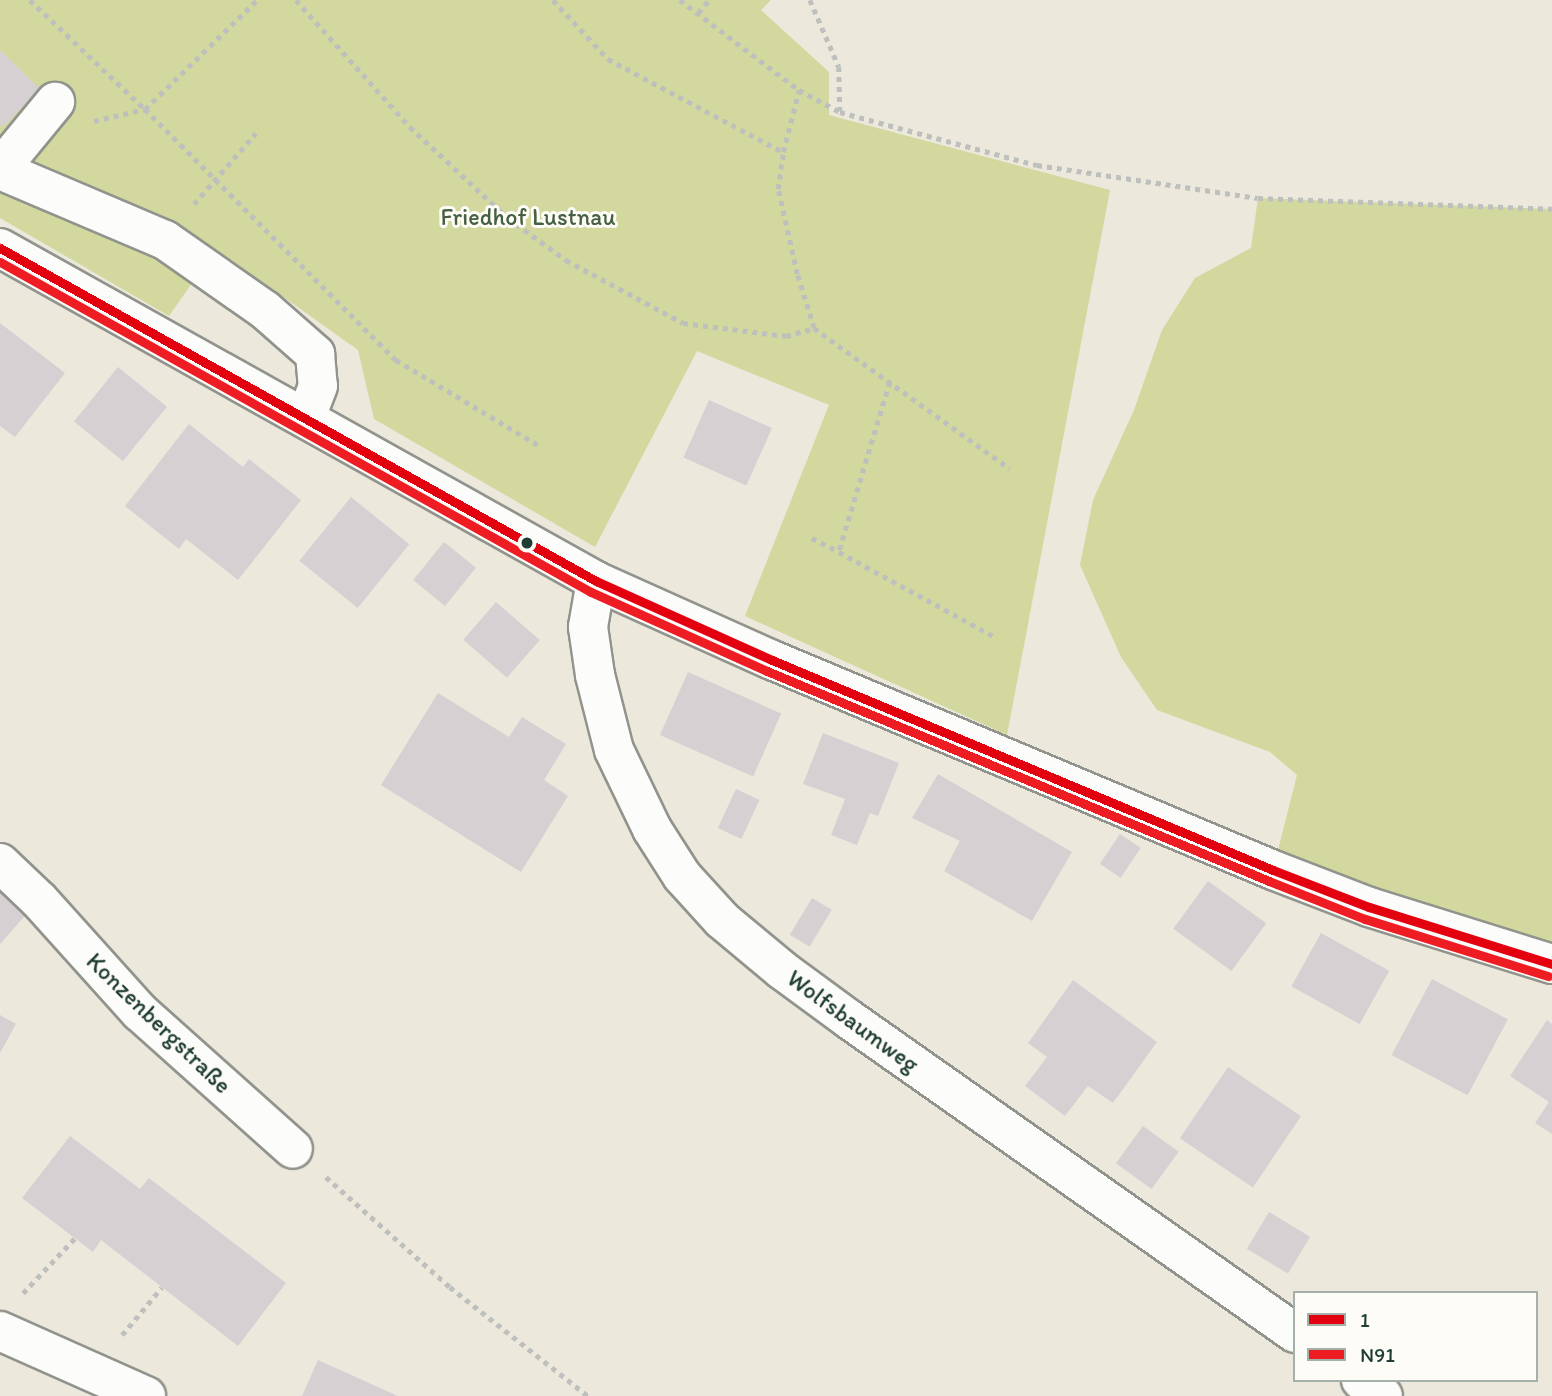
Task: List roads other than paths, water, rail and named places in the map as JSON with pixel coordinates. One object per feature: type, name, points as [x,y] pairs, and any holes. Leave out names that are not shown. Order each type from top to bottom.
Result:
[{"type":"street","points":[[55,102],[0,170],[165,240],[265,310],[316,354],[318,386],[306,418]]},
{"type":"street","points":[[0,248],[596,580],[772,660],[1273,870],[1369,908],[1552,964]]},
{"type":"street","name":"Wolfsbaumweg","points":[[596,580],[588,627],[595,675],[614,750],[652,829],[682,876],[722,920],[782,970],[840,1013],[1293,1332]]},
{"type":"street","name":"Konzenbergstraße","points":[[0,863],[39,900],[140,1012],[293,1149]]},
{"type":"street","points":[[5,1344],[146,1396]]},
{"type":"street","points":[[1364,1382],[1383,1396]]},
{"type":"park label","name":"Friedhof Lustnau","points":[[528,217]]}]
